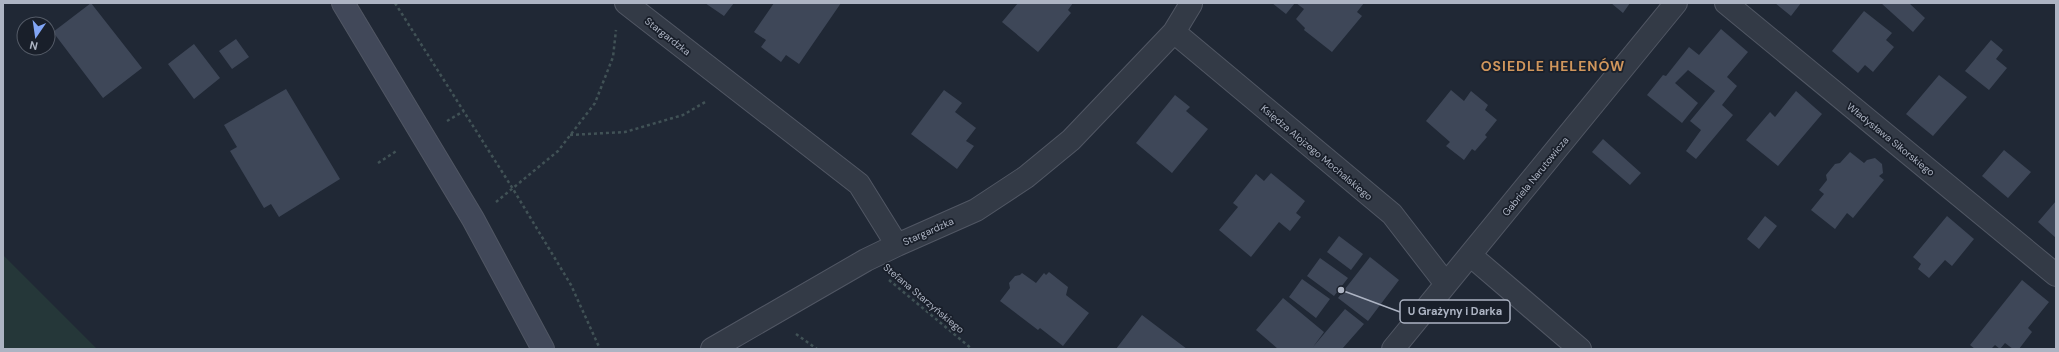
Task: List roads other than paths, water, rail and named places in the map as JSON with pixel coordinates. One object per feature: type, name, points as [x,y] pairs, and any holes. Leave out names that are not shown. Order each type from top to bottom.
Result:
[{"type":"street","points":[[344,3],[474,219],[543,349]]},
{"type":"street","name":"Stargardzka","points":[[626,3],[859,184],[897,245],[976,210],[1026,177],[1071,140],[1174,32],[1191,4],[1190,3]]},
{"type":"street","name":"Gabriela Narutowicza","points":[[1393,349],[1676,3]]},
{"type":"street","name":"Władysława Sikorskiego","points":[[1726,3],[2056,275]]},
{"type":"street","name":"Księdza Alojzego Mochalskiego","points":[[1174,32],[1392,214],[1446,284]]},
{"type":"street","points":[[712,349],[866,260],[897,245]]},
{"type":"street","points":[[1470,255],[1580,349]]},
{"type":"place","name":"U Grażyny i Darka","points":[[1341,290]]},
{"type":"district","name":"OSIEDLE HELENÓW","points":[[1553,66]]}]
